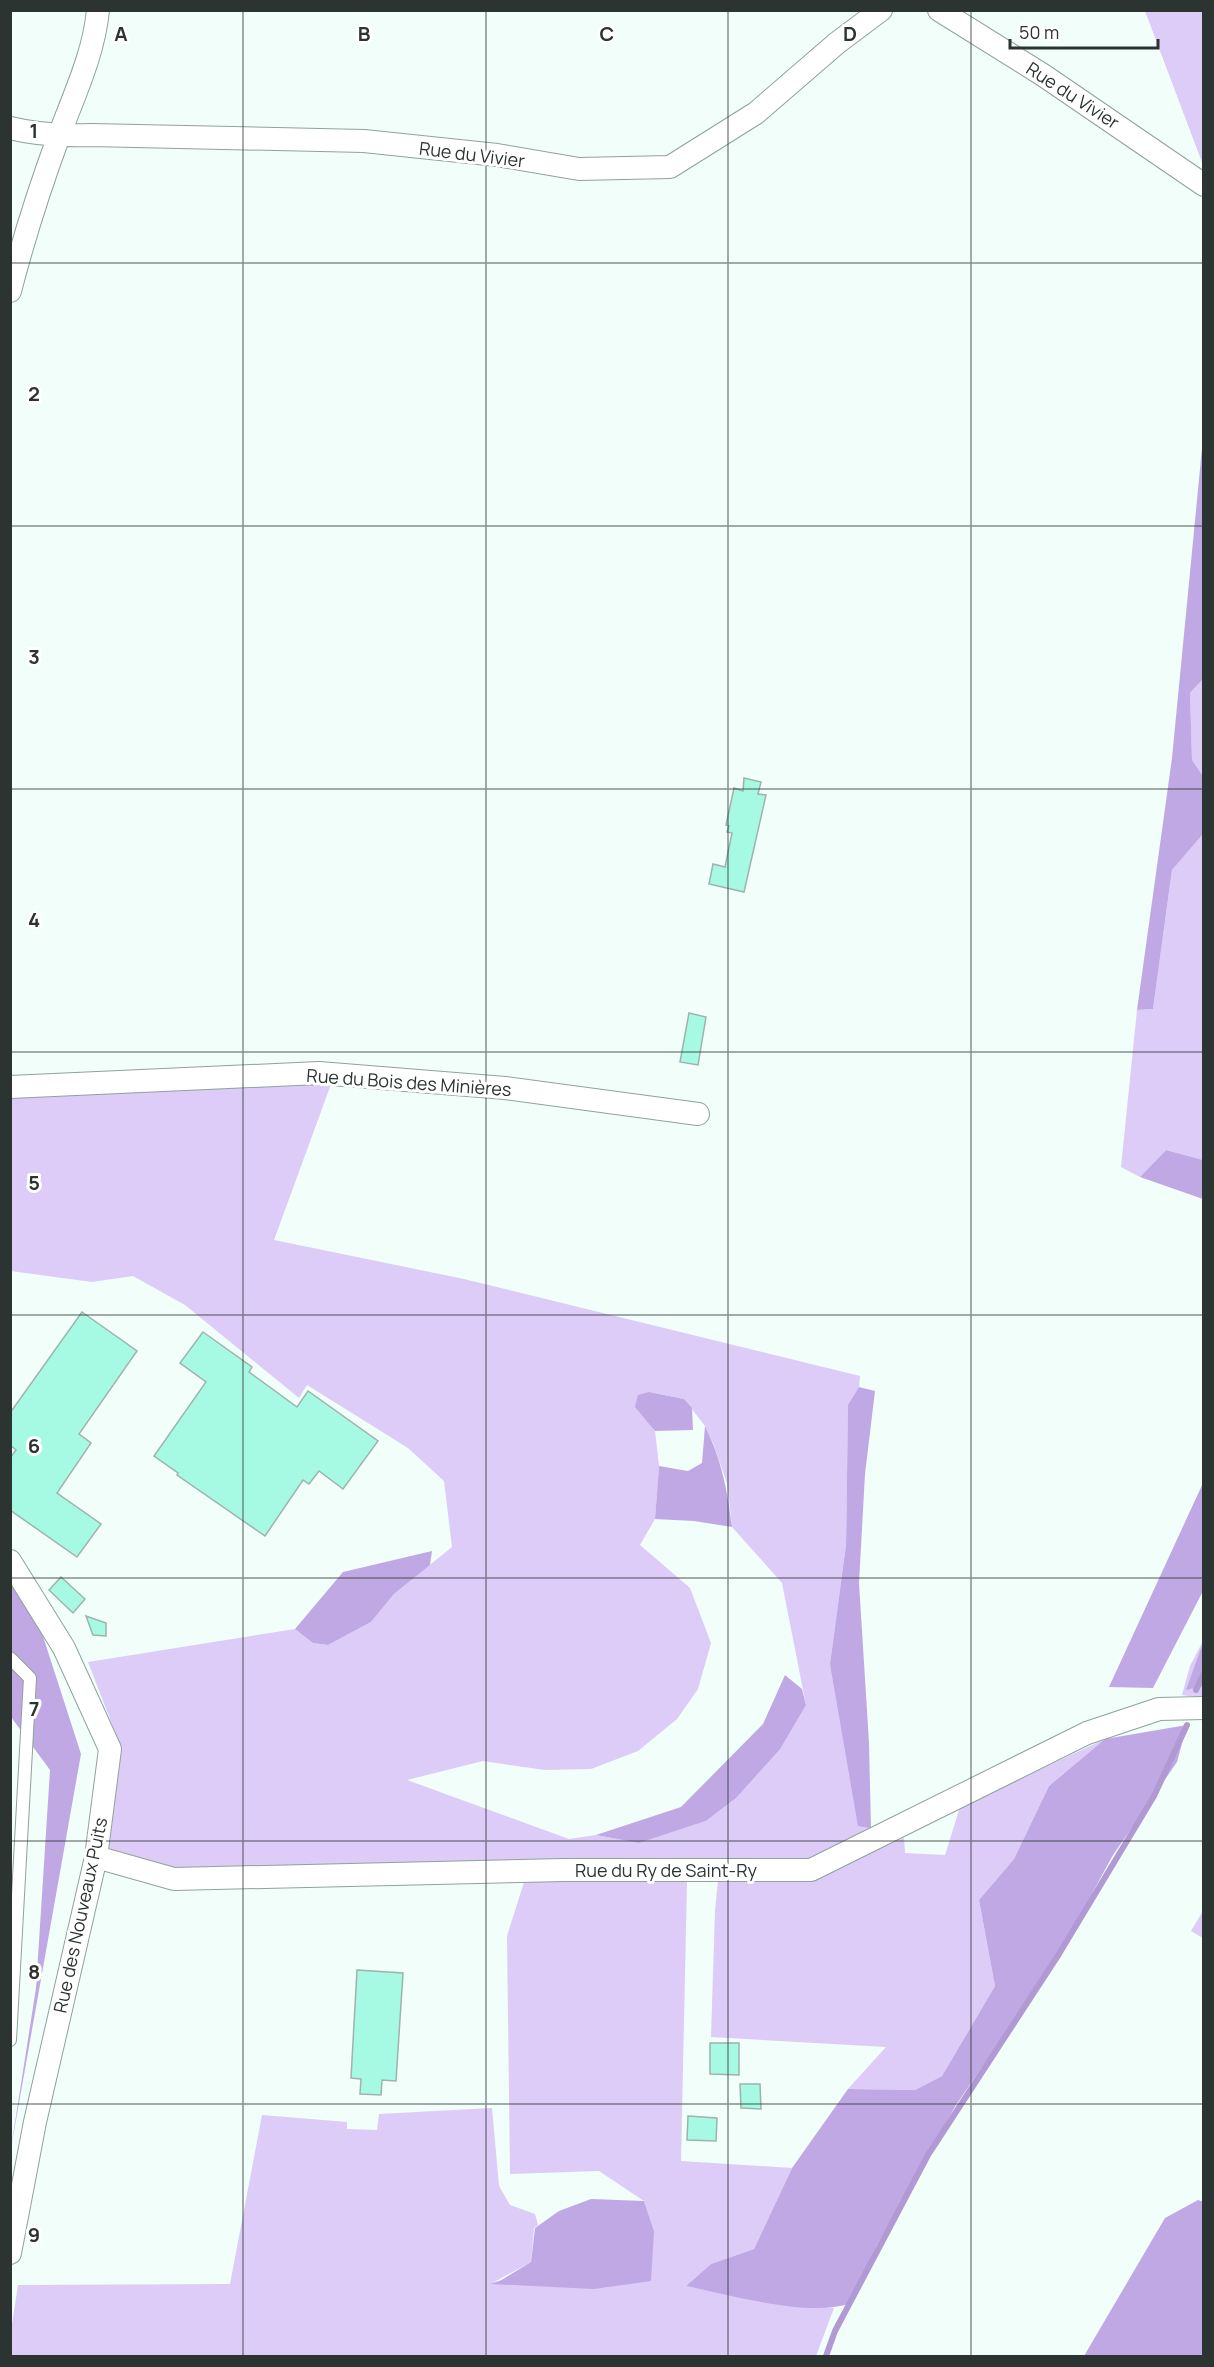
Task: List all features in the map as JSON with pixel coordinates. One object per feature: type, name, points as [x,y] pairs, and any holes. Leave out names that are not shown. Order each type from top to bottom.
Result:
[{"type":"street","points":[[10,291],[59,136],[95,36],[98,10]]},
{"type":"street","name":"Rue du Vivier","points":[[10,128],[35,134],[59,136],[364,141],[497,155],[579,169],[670,167],[756,113],[837,43],[881,10]]},
{"type":"street","name":"Rue du Vivier","points":[[939,10],[1043,75],[1203,185]]},
{"type":"street","name":"Rue du Bois des Minières","points":[[10,1087],[319,1073],[506,1088],[698,1114]]},
{"type":"street","name":"Rue des Nouveaux Puits","points":[[10,1560],[64,1648],[110,1749],[96,1857],[35,2122],[10,2253]]},
{"type":"street","name":"Rue du Ry de Saint-Ry","points":[[96,1857],[174,1879],[564,1870],[811,1870],[1087,1733],[1159,1709],[1203,1708]]},
{"type":"lane","points":[[10,1658],[30,1678],[10,2040]]},
{"type":"shaded area","points":[[1145,11],[1203,11],[1203,165]]},
{"type":"shaded area","points":[[1203,438],[1203,679],[1190,693],[1192,760],[1203,776],[1203,834],[1172,870],[1153,1009],[1137,1010],[1172,758]]},
{"type":"shaded area","points":[[1203,679],[1203,776],[1192,760],[1190,693]]},
{"type":"shaded area","points":[[1203,834],[1203,1160],[1166,1150],[1140,1177],[1121,1167],[1137,1010],[1153,1009],[1172,870]]},
{"type":"shaded area","points":[[334,1076],[274,1240],[464,1279],[860,1376],[859,1387],[848,1406],[846,1545],[830,1664],[871,1828],[810,1863],[171,1874],[107,1850],[120,1745],[88,1662],[295,1629],[313,1643],[328,1645],[371,1622],[394,1594],[452,1547],[444,1481],[408,1448],[307,1385],[299,1398],[185,1305],[133,1276],[92,1282],[11,1271],[11,1093]],"holes":[[[649,1392],[684,1399],[705,1426],[713,1443],[727,1483],[732,1527],[782,1583],[806,1705],[736,1798],[706,1821],[639,1843],[596,1835],[569,1839],[407,1780],[483,1761],[545,1770],[591,1769],[638,1751],[677,1719],[698,1689],[711,1643],[690,1588],[640,1545],[655,1519],[659,1466],[655,1431],[636,1406]]]},
{"type":"shaded area","points":[[1166,1150],[1203,1160],[1203,1199],[1140,1177]]},
{"type":"shaded area","points":[[859,1387],[875,1391],[865,1474],[859,1583],[869,1743],[871,1828],[858,1826],[830,1664],[846,1545],[848,1405]]},
{"type":"shaded area","points":[[649,1392],[684,1399],[692,1408],[693,1430],[655,1431],[635,1407],[638,1395]]},
{"type":"shaded area","points":[[705,1426],[723,1475],[732,1527],[694,1521],[655,1519],[659,1466],[688,1471],[702,1463]]},
{"type":"shaded area","points":[[1203,1483],[1203,1591],[1153,1688],[1109,1687]]},
{"type":"shaded area","points":[[432,1551],[430,1565],[394,1594],[371,1622],[328,1645],[313,1643],[295,1629],[343,1572]]},
{"type":"shaded area","points":[[11,1584],[40,1627],[81,1754],[11,2148],[36,1988],[50,1770],[11,1717]]},
{"type":"shaded area","points":[[1203,1641],[1203,1698],[1182,1695],[1190,1666]]},
{"type":"shaded area","points":[[1203,1645],[1203,1686],[1186,1690],[1200,1651]]},
{"type":"shaded area","points":[[785,1675],[802,1689],[806,1705],[780,1749],[736,1798],[706,1821],[639,1843],[596,1835],[681,1807],[763,1724]]},
{"type":"shaded area","points":[[1187,1725],[1177,1762],[1113,1855],[1059,1954],[956,2105],[877,2245],[849,2304],[812,2308],[791,2306],[686,2286],[711,2264],[754,2249],[792,2168],[848,2089],[915,2090],[942,2076],[995,1986],[979,1900],[1014,1859],[1049,1786],[1105,1739]]},
{"type":"shaded area","points":[[1105,1739],[1049,1786],[1014,1859],[979,1900],[995,1986],[942,2076],[915,2090],[848,2089],[886,2047],[711,2037],[718,1880],[815,1876],[904,1838],[905,1853],[945,1855],[960,1807]]},
{"type":"shaded area","points":[[525,1879],[687,1882],[681,2161],[792,2168],[754,2249],[711,2264],[686,2286],[770,2303],[834,2308],[816,2356],[11,2356],[11,2331],[18,2285],[230,2284],[262,2115],[347,2122],[347,2129],[377,2130],[379,2114],[492,2108],[499,2186],[510,2205],[535,2214],[538,2225],[534,2228],[531,2262],[492,2283],[654,2231],[644,2201],[599,2171],[510,2174],[507,1936]]},
{"type":"shaded area","points":[[1203,1911],[1203,1938],[1191,1931]]},
{"type":"shaded area","points":[[591,2199],[644,2201],[654,2231],[651,2281],[594,2289],[490,2284],[500,2281],[531,2262],[535,2228],[559,2211]]},
{"type":"shaded area","points":[[1198,2200],[1204,2202],[1203,2356],[1084,2356],[1165,2218]]},
{"type":"building","points":[[744,778],[761,782],[758,794],[766,795],[744,892],[709,884],[713,864],[725,867],[732,833],[727,832],[729,826],[726,825],[734,788],[743,791]]},
{"type":"building","points":[[689,1013],[706,1017],[698,1065],[680,1062]]},
{"type":"building","points":[[82,1312],[137,1351],[79,1434],[91,1443],[57,1493],[101,1524],[77,1557],[10,1510],[10,1458],[16,1450],[10,1445],[10,1413]]},
{"type":"building","points":[[203,1332],[252,1367],[249,1372],[297,1407],[308,1391],[378,1441],[343,1489],[319,1471],[309,1484],[303,1480],[265,1536],[177,1475],[178,1473],[154,1456],[206,1382],[180,1363]]},
{"type":"building","points":[[61,1577],[85,1599],[73,1613],[49,1590]]},
{"type":"building","points":[[86,1616],[106,1623],[106,1636],[93,1635]]},
{"type":"building","points":[[357,1970],[403,1973],[396,2081],[382,2080],[381,2095],[360,2094],[361,2079],[351,2078]]},
{"type":"building","points":[[710,2043],[739,2043],[739,2075],[710,2074]]},
{"type":"building","points":[[740,2084],[760,2084],[761,2109],[741,2108]]},
{"type":"building","points":[[688,2116],[717,2118],[716,2141],[687,2140]]},
{"type":"waterway","points":[[1196,1690],[1204,1673]]},
{"type":"waterway","points":[[826,2356],[835,2331],[928,2155],[1059,1954],[1154,1796],[1187,1725]]}]
